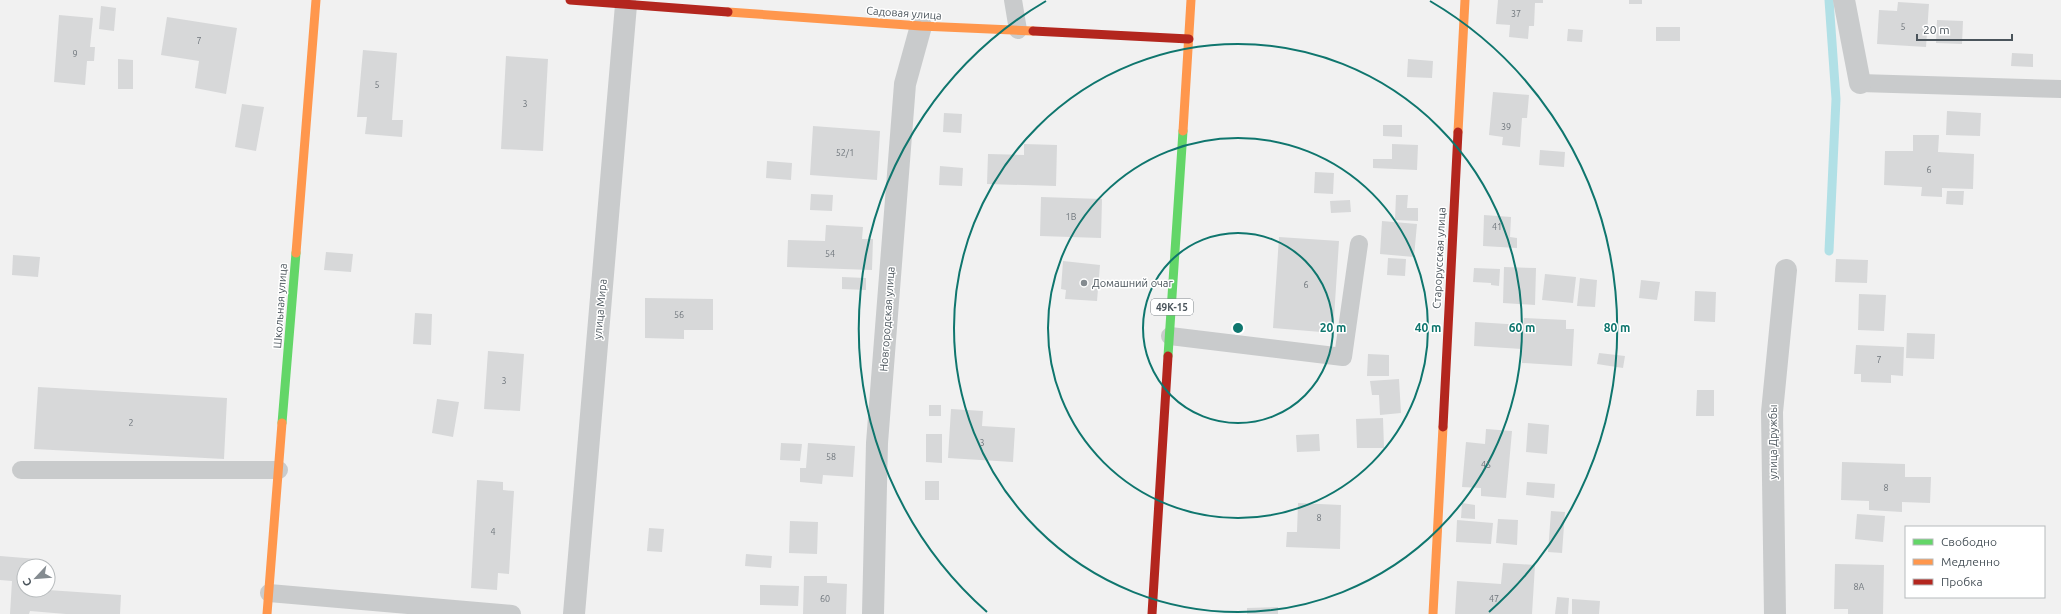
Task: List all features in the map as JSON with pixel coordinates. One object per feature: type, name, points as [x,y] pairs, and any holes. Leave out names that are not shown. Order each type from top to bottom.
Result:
[{"type":"street","name":"Школьная улица","points":[[267,614],[316,0]]},
{"type":"street","name":"Садовая улица","points":[[570,0],[921,26],[1189,39]]},
{"type":"street","name":"49К-15","points":[[1152,614],[1192,0]]},
{"type":"street","name":"Старорусская улица","points":[[1433,614],[1465,0]]},
{"type":"street","points":[[1844,0],[1860,83]]},
{"type":"street","name":"улица Мира","points":[[574,614],[626,5]]},
{"type":"street","name":"Новгородская улица","points":[[873,614],[877,443],[905,84],[921,26]]},
{"type":"street","name":"улица Дружбы","points":[[1775,614],[1772,412],[1786,270]]},
{"type":"lane","points":[[1013,0],[1018,30]]},
{"type":"lane","points":[[1860,83],[2061,89]]},
{"type":"lane","points":[[1170,336],[1344,357],[1359,244]]},
{"type":"lane","points":[[21,470],[279,470]]},
{"type":"lane","points":[[269,593],[512,614]]},
{"type":"building","points":[[1498,0],[1543,0],[1543,3],[1535,3],[1534,26],[1529,26],[1528,39],[1509,37],[1510,25],[1496,24]]},
{"type":"building","points":[[1629,0],[1642,0],[1642,4],[1629,4]]},
{"type":"building","points":[[1898,2],[1929,4],[1926,47],[1877,44],[1879,10],[1897,11]]},
{"type":"building","points":[[101,6],[116,8],[114,31],[99,29]]},
{"type":"building","points":[[59,15],[93,18],[90,47],[95,47],[94,61],[87,61],[85,85],[54,82]]},
{"type":"building","points":[[167,17],[237,28],[226,94],[195,88],[199,61],[161,55]]},
{"type":"building","points":[[1937,20],[1963,21],[1962,44],[1936,43]]},
{"type":"building","points":[[1656,27],[1680,27],[1680,41],[1656,41]]},
{"type":"building","points":[[1568,29],[1583,30],[1582,42],[1567,41]]},
{"type":"building","points":[[363,50],[397,53],[392,120],[403,120],[402,137],[365,134],[367,117],[357,117]]},
{"type":"building","points":[[2012,53],[2033,54],[2033,67],[2011,66]]},
{"type":"building","points":[[506,56],[548,59],[543,151],[501,149]]},
{"type":"building","points":[[118,59],[133,60],[133,89],[118,89]]},
{"type":"building","points":[[1408,59],[1433,61],[1432,78],[1407,77]]},
{"type":"building","points":[[1493,92],[1529,95],[1527,118],[1522,118],[1520,147],[1502,145],[1503,137],[1489,135]]},
{"type":"building","points":[[242,104],[264,107],[256,151],[235,147]]},
{"type":"building","points":[[1947,111],[1981,113],[1980,136],[1946,135]]},
{"type":"building","points":[[944,113],[962,114],[961,133],[943,132]]},
{"type":"building","points":[[1383,125],[1402,125],[1402,137],[1383,136]]},
{"type":"building","points":[[813,126],[880,131],[877,180],[810,175]]},
{"type":"building","points":[[1913,135],[1939,135],[1938,152],[1974,154],[1973,189],[1942,188],[1942,197],[1921,196],[1922,187],[1884,185],[1885,151],[1913,151]]},
{"type":"building","points":[[1024,144],[1057,145],[1056,186],[987,184],[988,154],[1024,155]]},
{"type":"building","points":[[1392,144],[1418,145],[1417,170],[1373,168],[1373,159],[1392,159]]},
{"type":"building","points":[[1540,150],[1565,152],[1564,167],[1539,165]]},
{"type":"building","points":[[767,161],[792,163],[791,180],[766,178]]},
{"type":"building","points":[[940,166],[963,168],[962,186],[939,185]]},
{"type":"building","points":[[1315,172],[1334,173],[1333,194],[1314,193]]},
{"type":"building","points":[[1947,191],[1964,191],[1963,205],[1946,204]]},
{"type":"building","points":[[811,194],[833,195],[832,211],[810,210]]},
{"type":"building","points":[[1396,195],[1408,195],[1407,208],[1418,208],[1418,221],[1395,220]]},
{"type":"building","points":[[1041,197],[1102,199],[1101,238],[1040,236]]},
{"type":"building","points":[[1350,200],[1351,212],[1331,213],[1330,201]]},
{"type":"building","points":[[1484,215],[1511,217],[1510,237],[1517,238],[1517,248],[1483,246]]},
{"type":"building","points":[[1382,221],[1417,224],[1414,257],[1380,254]]},
{"type":"building","points":[[826,225],[863,227],[862,239],[873,239],[872,270],[787,267],[788,240],[825,241]]},
{"type":"building","points":[[1279,237],[1339,241],[1333,333],[1273,328]]},
{"type":"building","points":[[326,252],[353,254],[351,272],[324,270]]},
{"type":"building","points":[[13,255],[40,257],[38,277],[12,275]]},
{"type":"building","points":[[1388,258],[1406,259],[1405,276],[1387,275]]},
{"type":"building","points":[[1836,259],[1868,260],[1867,283],[1835,282]]},
{"type":"building","points":[[1063,261],[1100,265],[1097,301],[1065,299],[1066,290],[1061,289]]},
{"type":"building","points":[[1504,267],[1536,268],[1535,305],[1503,303]]},
{"type":"building","points":[[1474,268],[1500,269],[1499,286],[1491,285],[1491,283],[1473,282]]},
{"type":"building","points":[[1545,274],[1576,277],[1573,303],[1542,300]]},
{"type":"building","points":[[842,277],[866,278],[866,290],[842,289]]},
{"type":"building","points":[[1580,278],[1597,280],[1595,307],[1577,306]]},
{"type":"building","points":[[1641,280],[1660,282],[1657,300],[1639,298]]},
{"type":"building","points":[[1695,291],[1716,292],[1715,322],[1694,321]]},
{"type":"building","points":[[1859,294],[1886,295],[1884,331],[1858,330]]},
{"type":"building","points":[[645,298],[713,299],[713,330],[684,330],[684,339],[645,338]]},
{"type":"building","points":[[415,313],[432,314],[431,345],[413,344]]},
{"type":"building","points":[[1524,318],[1566,320],[1566,329],[1574,329],[1572,366],[1522,363],[1522,349],[1474,346],[1475,322],[1523,325]]},
{"type":"building","points":[[1907,333],[1935,334],[1934,359],[1906,358]]},
{"type":"building","points":[[1856,345],[1904,347],[1903,376],[1891,375],[1891,383],[1861,382],[1861,374],[1854,374]]},
{"type":"building","points":[[488,351],[524,354],[520,411],[484,409]]},
{"type":"building","points":[[1599,353],[1625,356],[1623,368],[1597,364]]},
{"type":"building","points":[[1368,354],[1389,355],[1389,376],[1367,376]]},
{"type":"building","points":[[1399,379],[1401,413],[1380,415],[1379,395],[1372,395],[1370,381]]},
{"type":"building","points":[[38,387],[227,398],[224,459],[34,449]]},
{"type":"building","points":[[1697,390],[1714,390],[1714,416],[1696,416]]},
{"type":"building","points":[[437,399],[459,402],[453,437],[432,433]]},
{"type":"building","points":[[929,405],[941,405],[941,416],[929,416]]},
{"type":"building","points":[[951,409],[983,411],[982,426],[1015,428],[1013,462],[948,458]]},
{"type":"building","points":[[1383,418],[1384,448],[1357,448],[1356,419]]},
{"type":"building","points":[[1528,423],[1549,425],[1547,454],[1526,452]]},
{"type":"building","points":[[1486,429],[1512,431],[1506,498],[1481,496],[1481,488],[1462,487],[1466,442],[1485,444]]},
{"type":"building","points":[[926,434],[942,434],[942,463],[926,462]]},
{"type":"building","points":[[1319,434],[1320,451],[1297,452],[1296,435]]},
{"type":"building","points":[[781,443],[802,444],[800,461],[780,460]]},
{"type":"building","points":[[808,443],[855,446],[853,477],[823,475],[822,484],[800,482],[800,468],[806,468]]},
{"type":"building","points":[[1842,462],[1905,464],[1905,477],[1931,477],[1930,503],[1902,502],[1902,512],[1869,510],[1869,501],[1841,500]]},
{"type":"building","points":[[477,480],[503,482],[503,490],[514,491],[509,574],[498,573],[497,590],[471,588]]},
{"type":"building","points":[[925,481],[939,481],[939,500],[925,500]]},
{"type":"building","points":[[1527,482],[1555,484],[1554,498],[1526,495]]},
{"type":"building","points":[[1298,503],[1341,505],[1340,549],[1286,547],[1287,532],[1297,532]]},
{"type":"building","points":[[1462,503],[1475,505],[1475,519],[1461,518]]},
{"type":"building","points":[[1551,511],[1565,512],[1562,553],[1548,552]]},
{"type":"building","points":[[1857,514],[1885,516],[1883,542],[1855,539]]},
{"type":"building","points":[[1498,519],[1518,520],[1517,545],[1496,543]]},
{"type":"building","points":[[1457,520],[1493,523],[1491,544],[1456,542]]},
{"type":"building","points":[[790,521],[818,522],[817,554],[789,553]]},
{"type":"building","points":[[649,528],[664,529],[662,552],[647,551]]},
{"type":"building","points":[[746,554],[772,556],[771,568],[745,566]]},
{"type":"building","points":[[0,556],[25,558],[16,558],[16,598],[56,598],[56,591],[121,595],[120,614],[66,614],[30,611],[29,614],[10,614],[12,581],[0,580]]},
{"type":"building","points":[[1503,563],[1535,565],[1532,614],[1455,614],[1457,581],[1501,584]]},
{"type":"building","points":[[1835,564],[1884,565],[1883,614],[1848,614],[1848,609],[1834,609]]},
{"type":"building","points":[[804,576],[827,576],[827,583],[847,584],[846,614],[803,614]]},
{"type":"building","points":[[760,585],[799,586],[798,606],[760,605]]},
{"type":"building","points":[[1557,597],[1569,598],[1568,614],[1555,614]]},
{"type":"building","points":[[1572,599],[1600,601],[1599,614],[1572,614]]},
{"type":"building","points":[[1278,607],[1278,614],[1247,614],[1247,608]]},
{"type":"waterway","points":[[1829,0],[1836,99],[1829,251]]},
{"type":"traffic: fast","points":[[1168,356],[1183,131]]},
{"type":"traffic: fast","points":[[282,423],[296,253]]},
{"type":"traffic: slow","points":[[296,253],[316,0]]},
{"type":"traffic: slow","points":[[1183,131],[1191,0]]},
{"type":"traffic: slow","points":[[1458,132],[1465,0]]},
{"type":"traffic: slow","points":[[728,12],[921,26],[1033,31]]},
{"type":"traffic: slow","points":[[267,614],[282,423]]},
{"type":"traffic: slow","points":[[1433,614],[1443,427]]},
{"type":"traffic: jam","points":[[570,0],[728,12]]},
{"type":"traffic: jam","points":[[1033,31],[1189,39]]},
{"type":"traffic: jam","points":[[1443,427],[1458,132]]},
{"type":"traffic: jam","points":[[1152,614],[1168,356]]},
{"type":"place","name":"Домашний очаг","points":[[1084,283]]}]
